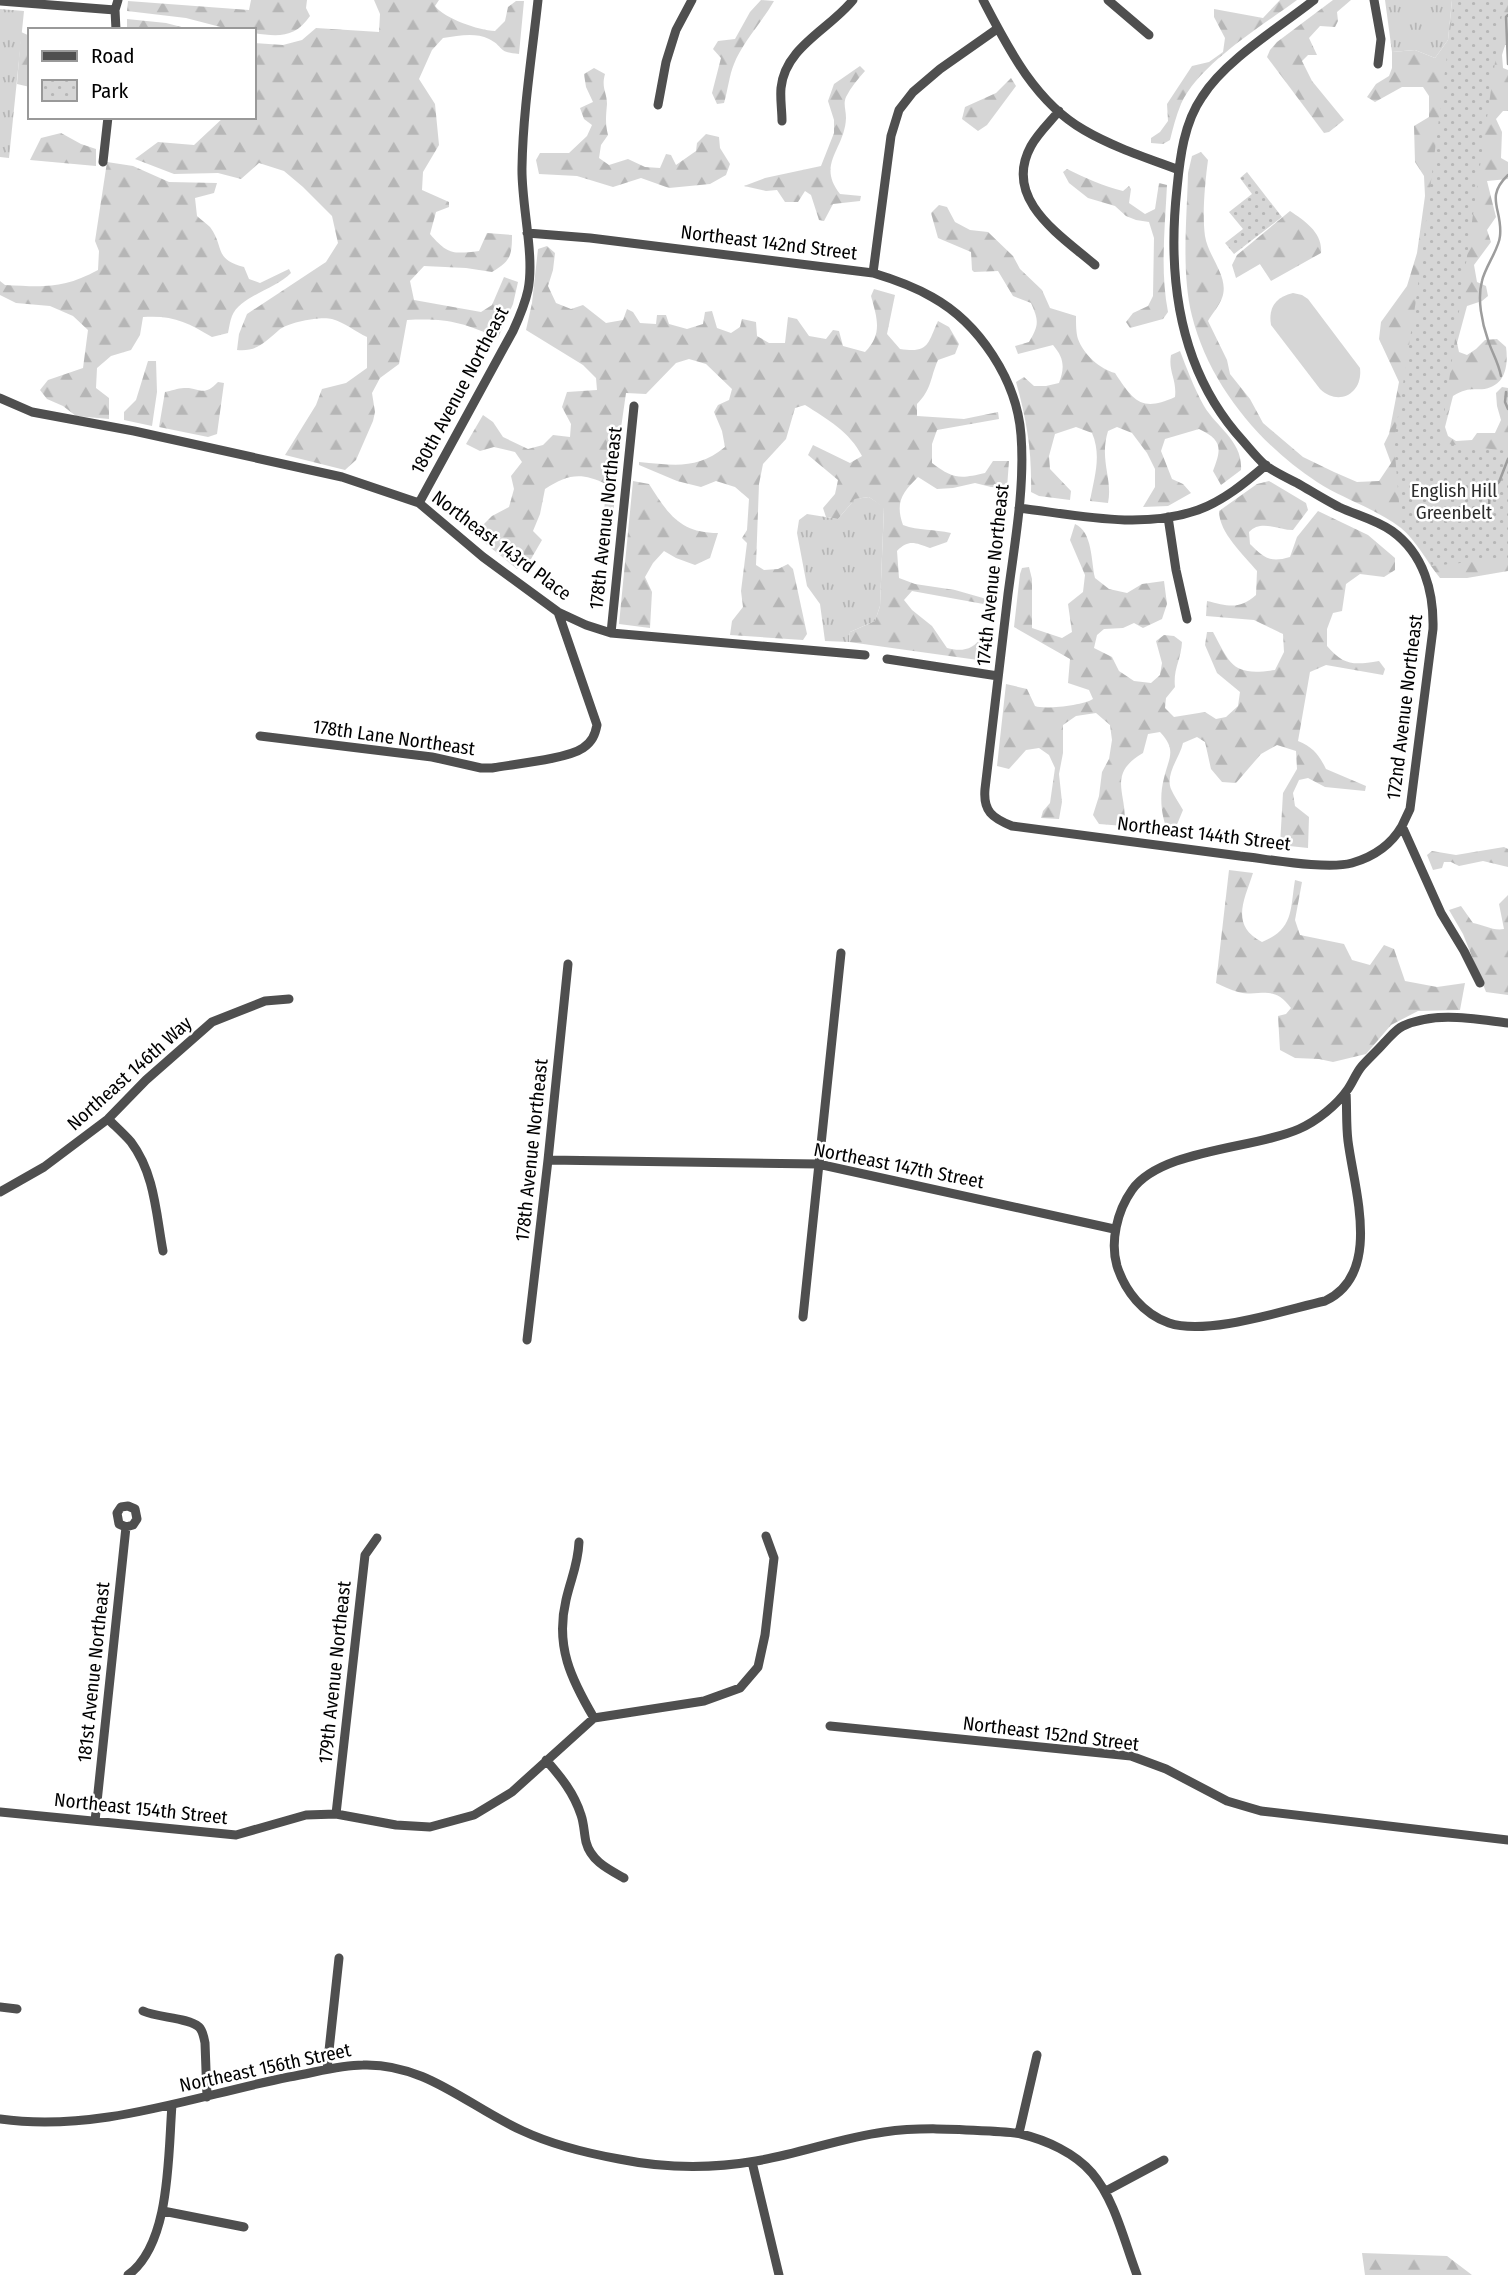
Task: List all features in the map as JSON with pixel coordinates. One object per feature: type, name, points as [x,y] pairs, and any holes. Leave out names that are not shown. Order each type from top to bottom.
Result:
[{"type":"street","name":"180th Avenue Northeast","points":[[419,503],[521,313],[528,288],[522,165],[538,0]]},
{"type":"street","points":[[659,105],[666,62],[692,0]]},
{"type":"street","points":[[782,121],[781,88],[792,59],[853,0]]},
{"type":"street","points":[[983,0],[1023,71],[1059,111],[1084,130],[1179,170]]},
{"type":"street","points":[[1108,0],[1149,35]]},
{"type":"street","name":"172nd Avenue Northeast","points":[[1314,0],[1224,70],[1196,106],[1184,139],[1179,170],[1174,242],[1175,290],[1191,356],[1207,393],[1228,425],[1265,466],[1337,506],[1391,530],[1414,553],[1430,586],[1434,607],[1433,629],[1410,809],[1402,826],[1440,911],[1480,983]]},
{"type":"street","points":[[1374,0],[1381,39],[1378,64]]},
{"type":"street","points":[[0,1],[116,5],[116,28]]},
{"type":"street","points":[[873,273],[891,136],[899,110],[913,92],[940,69],[997,29]]},
{"type":"street","points":[[1059,111],[1031,144],[1024,162],[1024,181],[1028,197],[1038,215],[1094,265]]},
{"type":"street","points":[[103,162],[108,119]]},
{"type":"street","name":"Northeast 142nd Street","points":[[527,233],[590,238],[873,273],[892,278],[932,297],[968,325],[984,344]]},
{"type":"street","name":"174th Avenue Northeast","points":[[984,344],[999,366],[1009,388],[1021,432],[1019,508],[984,799],[990,816]]},
{"type":"street","name":"Northeast 143rd Place","points":[[0,398],[32,412],[134,431],[341,477],[419,503],[483,557],[558,612],[611,633],[865,655]]},
{"type":"street","name":"178th Avenue Northeast","points":[[611,633],[634,406]]},
{"type":"street","points":[[1019,508],[1126,519],[1168,517],[1198,510],[1218,500],[1241,487],[1265,466]]},
{"type":"street","points":[[1168,517],[1187,619]]},
{"type":"street","name":"178th Lane Northeast","points":[[260,737],[432,757],[481,768],[581,750],[596,734],[597,725],[558,612]]},
{"type":"street","points":[[887,659],[998,676]]},
{"type":"street","name":"Northeast 144th Street","points":[[990,816],[1012,826],[1269,860],[1335,866],[1350,864],[1376,853],[1396,837],[1402,826]]},
{"type":"street","points":[[803,1317],[841,953]]},
{"type":"street","name":"178th Avenue Northeast","points":[[527,1340],[568,964]]},
{"type":"street","name":"Northeast 146th Way","points":[[0,1192],[44,1167],[108,1119],[146,1080],[212,1022],[265,1001],[289,999]]},
{"type":"street","points":[[1346,1092],[1347,1139],[1361,1230],[1354,1271],[1337,1295],[1325,1301],[1235,1322],[1205,1325],[1168,1323],[1146,1310],[1130,1296],[1121,1279],[1115,1258],[1114,1229],[1132,1191],[1159,1168],[1299,1129],[1323,1114],[1346,1092],[1360,1068],[1400,1027],[1421,1019],[1438,1018],[1508,1023]]},
{"type":"street","points":[[108,1119],[131,1142],[146,1168],[154,1192],[163,1251]]},
{"type":"street","name":"Northeast 147th Street","points":[[548,1160],[818,1164],[1114,1229]]},
{"type":"street","name":"181st Avenue Northeast","points":[[95,1821],[126,1527]]},
{"type":"street","points":[[579,1542],[578,1562],[566,1602],[563,1650],[576,1688],[594,1718],[704,1701],[740,1688],[758,1667],[765,1635],[774,1558],[766,1536]]},
{"type":"street","name":"179th Avenue Northeast","points":[[336,1814],[365,1555],[377,1538]]},
{"type":"street","name":"Northeast 154th Street","points":[[0,1812],[236,1835],[306,1815],[336,1814],[396,1825],[430,1827],[474,1815],[512,1792],[594,1718]]},
{"type":"street","name":"Northeast 152nd Street","points":[[830,1726],[1131,1756],[1166,1769],[1227,1801],[1262,1811],[1508,1840]]},
{"type":"street","points":[[546,1760],[569,1787],[581,1815],[592,1856],[624,1878]]},
{"type":"street","points":[[327,2069],[339,1958]]},
{"type":"street","points":[[0,2007],[17,2008]]},
{"type":"street","points":[[143,2011],[198,2026],[204,2035],[207,2096]]},
{"type":"street","points":[[1019,2133],[1037,2056]]},
{"type":"street","name":"Northeast 156th Street","points":[[0,2119],[20,2122],[79,2122],[172,2105],[327,2069],[383,2065],[413,2072],[449,2088],[521,2130],[554,2144],[648,2165],[676,2167],[752,2162],[806,2152],[884,2132],[972,2130],[1019,2133],[1066,2152],[1090,2170],[1106,2191]]},
{"type":"street","points":[[128,2275],[143,2262],[152,2248],[163,2211],[172,2105]]},
{"type":"street","points":[[1137,2275],[1106,2191],[1164,2160]]},
{"type":"street","points":[[752,2162],[779,2275]]},
{"type":"street","points":[[163,2211],[244,2227]]},
{"type":"green space","points":[[251,0],[307,0],[306,8],[310,16],[292,32],[271,35],[256,33],[256,28],[224,28],[186,18],[127,11],[128,1],[249,10]]},
{"type":"green space","points":[[374,0],[439,0],[435,6],[446,15],[471,26],[495,31],[505,21],[508,7],[516,1],[524,1],[519,54],[507,52],[489,39],[478,36],[443,38],[432,50],[419,79],[435,104],[439,145],[423,172],[422,190],[449,202],[449,207],[436,212],[430,234],[452,252],[463,253],[479,251],[487,233],[512,235],[509,258],[492,272],[424,266],[410,281],[414,300],[481,312],[492,305],[504,277],[518,282],[513,304],[498,338],[454,322],[407,320],[399,364],[380,378],[372,393],[375,412],[373,421],[356,460],[345,470],[285,455],[316,405],[322,389],[346,383],[367,368],[367,337],[336,320],[313,319],[283,327],[255,348],[237,350],[239,334],[247,314],[326,262],[338,243],[332,216],[284,171],[259,163],[241,179],[218,173],[174,174],[135,159],[158,142],[194,145],[222,119],[256,119],[256,43],[283,45],[302,40],[316,28],[379,32],[380,14]]},
{"type":"green space","points":[[761,0],[774,1],[738,56],[724,103],[717,104],[712,93],[721,58],[713,49],[718,41],[735,39],[750,12]]},
{"type":"green space","points":[[1280,0],[1297,0],[1216,60],[1190,89],[1181,104],[1170,140],[1163,144],[1151,143],[1151,138],[1160,132],[1168,121],[1167,104],[1192,66],[1209,62],[1223,52],[1225,38],[1214,17],[1214,9],[1263,18]]},
{"type":"green space","points":[[1333,0],[1351,0],[1337,12],[1338,21],[1335,27],[1320,26],[1309,38],[1317,55],[1308,55],[1302,61],[1312,81],[1344,120],[1324,133],[1267,57],[1277,42]]},
{"type":"green space","points":[[1385,0],[1452,0],[1448,40],[1435,58],[1415,50],[1392,52]]},
{"type":"green space","points":[[1452,0],[1508,0],[1508,45],[1505,45],[1502,55],[1503,68],[1508,70],[1508,111],[1503,111],[1496,119],[1502,132],[1501,158],[1508,162],[1508,179],[1487,181],[1496,217],[1487,230],[1491,242],[1474,265],[1477,282],[1486,286],[1488,296],[1467,306],[1457,343],[1459,352],[1467,355],[1485,340],[1497,339],[1506,347],[1506,364],[1503,375],[1496,384],[1486,389],[1465,390],[1453,396],[1445,427],[1448,436],[1456,441],[1472,440],[1477,433],[1495,433],[1501,420],[1496,393],[1502,387],[1508,388],[1508,571],[1467,578],[1440,578],[1417,545],[1401,528],[1317,482],[1275,450],[1256,431],[1224,388],[1200,341],[1192,316],[1186,263],[1188,173],[1192,156],[1201,152],[1208,160],[1204,208],[1205,236],[1221,275],[1224,290],[1221,301],[1208,321],[1227,360],[1230,374],[1250,399],[1263,423],[1303,457],[1357,482],[1379,481],[1391,463],[1384,444],[1389,434],[1399,382],[1379,339],[1381,322],[1407,286],[1417,253],[1425,196],[1424,176],[1415,162],[1414,126],[1429,117],[1429,96],[1423,87],[1402,87],[1375,102],[1367,97],[1376,84],[1389,76],[1392,52],[1415,50],[1435,58],[1448,40]]},
{"type":"green space","name":"English Hill Greenbelt","points":[[1454,0],[1504,0],[1440,443],[1508,451],[1508,558],[1432,566],[1421,547],[1401,526],[1394,442],[1416,300]]},
{"type":"green space","points":[[0,9],[24,11],[9,158],[0,157]]},
{"type":"green space","points":[[127,19],[185,28],[127,28]]},
{"type":"green space","points":[[21,32],[28,35],[28,87],[17,84]]},
{"type":"green space","points":[[860,66],[865,71],[846,97],[844,129],[831,165],[831,174],[840,194],[861,196],[860,201],[833,204],[824,221],[819,220],[811,195],[805,191],[798,202],[785,202],[777,190],[766,191],[744,186],[765,178],[821,166],[834,133],[834,120],[828,101],[834,84]]},
{"type":"green space","points":[[594,68],[605,74],[607,104],[608,135],[601,145],[599,158],[609,165],[628,159],[645,167],[660,168],[666,154],[671,155],[676,165],[696,151],[697,143],[706,134],[719,137],[720,148],[730,164],[726,175],[710,184],[669,188],[641,178],[613,187],[577,176],[539,174],[536,160],[540,153],[569,153],[587,136],[592,125],[584,119],[580,108],[593,102],[584,74]]},
{"type":"green space","points":[[1011,78],[1016,86],[987,125],[978,131],[962,119],[965,107],[996,93]]},
{"type":"green space","points":[[61,133],[96,149],[96,166],[30,160],[41,138]]},
{"type":"green space","points":[[107,162],[133,166],[169,182],[217,183],[214,193],[195,198],[197,216],[210,227],[224,256],[234,264],[244,267],[249,279],[260,283],[289,269],[291,273],[242,303],[232,316],[228,333],[212,337],[179,321],[163,317],[143,317],[140,335],[131,350],[111,356],[97,368],[96,388],[109,398],[109,419],[76,416],[47,399],[40,390],[48,380],[83,368],[88,330],[73,316],[50,306],[16,303],[0,295],[0,281],[5,285],[63,284],[98,270],[99,251],[95,241]]},
{"type":"green space","points":[[1067,169],[1094,182],[1123,191],[1129,186],[1129,203],[1145,214],[1155,209],[1159,183],[1167,185],[1164,265],[1168,312],[1163,319],[1130,328],[1126,322],[1133,313],[1148,306],[1153,296],[1154,238],[1149,222],[1136,220],[1126,216],[1115,206],[1088,198],[1069,183],[1063,172]]},
{"type":"green space","points":[[1247,172],[1282,217],[1234,254],[1225,243],[1243,229],[1229,212],[1252,194],[1240,178]]},
{"type":"green space","points":[[939,205],[947,207],[955,222],[970,230],[988,232],[1042,290],[1050,308],[1076,316],[1077,337],[1084,351],[1098,365],[1115,373],[1140,402],[1154,404],[1175,397],[1171,355],[1180,351],[1204,406],[1234,443],[1241,460],[1241,470],[1221,485],[1213,471],[1218,446],[1212,437],[1199,429],[1165,439],[1161,451],[1172,479],[1183,484],[1191,493],[1168,506],[1143,507],[1155,487],[1155,469],[1132,433],[1117,427],[1108,431],[1106,441],[1108,503],[1090,501],[1096,467],[1095,442],[1092,433],[1076,427],[1055,434],[1049,456],[1050,469],[1071,491],[1070,500],[1039,496],[1031,492],[1028,437],[1016,382],[1024,377],[1034,386],[1059,383],[1063,367],[1061,359],[1053,345],[1018,354],[1015,346],[1029,342],[1036,327],[1037,319],[1031,303],[1013,296],[998,271],[974,272],[971,252],[938,238],[931,213]]},
{"type":"green space","points":[[1290,211],[1307,223],[1316,234],[1321,253],[1271,281],[1260,264],[1236,278],[1232,265],[1237,255]]},
{"type":"green space","points":[[547,246],[555,253],[548,286],[556,303],[571,309],[583,305],[606,323],[623,320],[627,309],[633,312],[640,323],[656,324],[657,315],[666,315],[669,324],[687,329],[703,324],[705,312],[712,311],[717,328],[731,333],[740,327],[742,319],[756,322],[757,336],[769,343],[785,343],[788,317],[797,319],[809,336],[826,339],[833,330],[839,331],[843,346],[865,352],[874,339],[877,325],[871,296],[874,289],[895,295],[887,334],[900,349],[917,350],[926,346],[938,321],[949,327],[959,344],[955,354],[938,360],[928,388],[917,404],[917,416],[964,419],[998,412],[999,419],[937,430],[932,444],[932,463],[951,475],[963,477],[985,473],[993,461],[1009,461],[1007,488],[975,483],[937,489],[918,477],[908,488],[900,504],[903,525],[951,533],[947,542],[930,548],[912,543],[901,547],[897,551],[899,578],[990,600],[989,605],[912,591],[904,600],[932,626],[947,648],[967,649],[975,645],[981,637],[987,639],[985,653],[978,660],[849,642],[850,632],[875,621],[880,606],[884,508],[869,497],[855,499],[838,519],[826,517],[823,508],[835,494],[838,480],[808,455],[813,445],[850,463],[862,456],[844,433],[805,405],[795,408],[786,439],[763,464],[759,484],[756,565],[764,570],[778,569],[788,564],[793,569],[807,634],[803,640],[730,635],[732,621],[743,607],[741,591],[747,543],[742,538],[747,530],[749,499],[735,487],[716,481],[701,487],[677,481],[639,465],[639,462],[674,465],[695,463],[725,447],[714,412],[718,405],[729,400],[732,389],[706,364],[689,359],[676,363],[646,394],[626,393],[619,442],[611,544],[602,543],[606,484],[582,476],[561,480],[545,489],[533,531],[542,540],[531,559],[517,569],[474,534],[492,516],[509,507],[514,489],[511,476],[522,462],[515,452],[494,447],[480,451],[466,444],[483,415],[493,422],[503,437],[528,449],[543,445],[553,435],[570,437],[571,424],[562,407],[567,392],[597,390],[596,378],[583,365],[526,330],[538,249]]},
{"type":"green space","points":[[1293,293],[1308,299],[1360,368],[1358,384],[1348,395],[1335,397],[1320,389],[1271,325],[1274,304]]},
{"type":"green space","points":[[148,361],[156,361],[157,392],[152,426],[124,420],[124,412],[136,400]]},
{"type":"green space","points":[[218,382],[224,383],[217,434],[208,437],[159,427],[165,392],[184,388],[205,391]]},
{"type":"green space","points":[[633,481],[649,484],[669,513],[684,525],[694,530],[718,533],[710,558],[695,565],[664,551],[653,563],[645,577],[652,592],[650,628],[619,624]]},
{"type":"green space","points":[[1269,481],[1306,503],[1308,510],[1293,530],[1259,526],[1249,532],[1250,544],[1264,556],[1272,559],[1290,557],[1297,537],[1318,511],[1368,535],[1395,558],[1395,570],[1384,577],[1360,574],[1346,584],[1342,611],[1333,613],[1327,629],[1327,646],[1339,657],[1350,663],[1379,661],[1385,669],[1383,675],[1326,665],[1310,672],[1298,741],[1315,752],[1326,769],[1366,786],[1365,791],[1325,787],[1308,778],[1299,780],[1293,793],[1295,806],[1309,817],[1308,848],[1280,845],[1283,793],[1297,769],[1296,751],[1277,745],[1261,754],[1236,783],[1222,782],[1211,769],[1205,742],[1197,737],[1183,743],[1171,772],[1171,789],[1183,810],[1173,834],[1169,834],[1161,800],[1170,749],[1160,732],[1148,734],[1143,753],[1125,769],[1121,786],[1124,826],[1099,824],[1093,815],[1112,740],[1110,725],[1096,713],[1076,716],[1063,725],[1063,753],[1059,774],[1062,802],[1059,819],[1041,818],[1050,803],[1055,768],[1049,755],[1039,748],[1026,750],[1009,769],[997,766],[1006,684],[1027,689],[1035,706],[1040,707],[1073,705],[1093,699],[1089,690],[1068,683],[1070,659],[1014,627],[1022,568],[1029,567],[1032,579],[1032,628],[1062,638],[1072,632],[1068,604],[1083,592],[1085,575],[1070,540],[1075,524],[1081,528],[1088,540],[1095,578],[1109,589],[1127,593],[1142,584],[1164,581],[1167,604],[1162,619],[1143,628],[1134,623],[1123,628],[1104,629],[1097,635],[1094,648],[1112,657],[1119,671],[1134,681],[1151,683],[1160,675],[1162,663],[1156,641],[1164,635],[1174,636],[1182,642],[1175,687],[1166,698],[1165,708],[1174,717],[1205,712],[1216,719],[1226,717],[1238,706],[1240,692],[1217,673],[1205,645],[1207,632],[1213,632],[1229,661],[1242,670],[1275,670],[1284,652],[1283,634],[1254,620],[1206,616],[1207,601],[1233,606],[1256,595],[1257,571],[1228,535],[1219,511],[1257,484]]},
{"type":"green space","points":[[869,497],[884,507],[880,606],[875,621],[850,632],[849,642],[825,641],[820,604],[807,586],[797,533],[799,520],[807,514],[838,519],[855,499]]},
{"type":"green space","points":[[1504,847],[1508,849],[1508,867],[1483,861],[1459,866],[1444,862],[1442,868],[1433,870],[1427,855],[1432,851],[1456,855]]},
{"type":"green space","points":[[1229,870],[1253,873],[1243,903],[1243,920],[1252,935],[1262,942],[1285,925],[1291,909],[1295,880],[1302,882],[1295,920],[1300,935],[1344,944],[1352,960],[1370,965],[1384,945],[1394,949],[1405,981],[1437,987],[1465,983],[1460,1010],[1418,1011],[1391,1025],[1366,1054],[1333,1062],[1295,1058],[1280,1050],[1278,1016],[1286,1014],[1291,1008],[1284,1000],[1272,994],[1238,992],[1216,983]]},
{"type":"green space","points":[[1508,895],[1508,995],[1486,992],[1463,934],[1449,910],[1461,906],[1473,923],[1492,929],[1504,929],[1499,904]]},
{"type":"green space","points":[[1362,2253],[1447,2256],[1472,2275],[1365,2275]]},
{"type":"waterway","points":[[1508,15],[1508,64]]},
{"type":"waterway","points":[[1501,376],[1484,326],[1480,295],[1484,276],[1500,236],[1497,190],[1508,175]]},
{"type":"waterway","points":[[1506,392],[1505,402],[1508,409]]},
{"type":"waterway","points":[[1489,505],[1490,490],[1499,482],[1508,459]]}]
